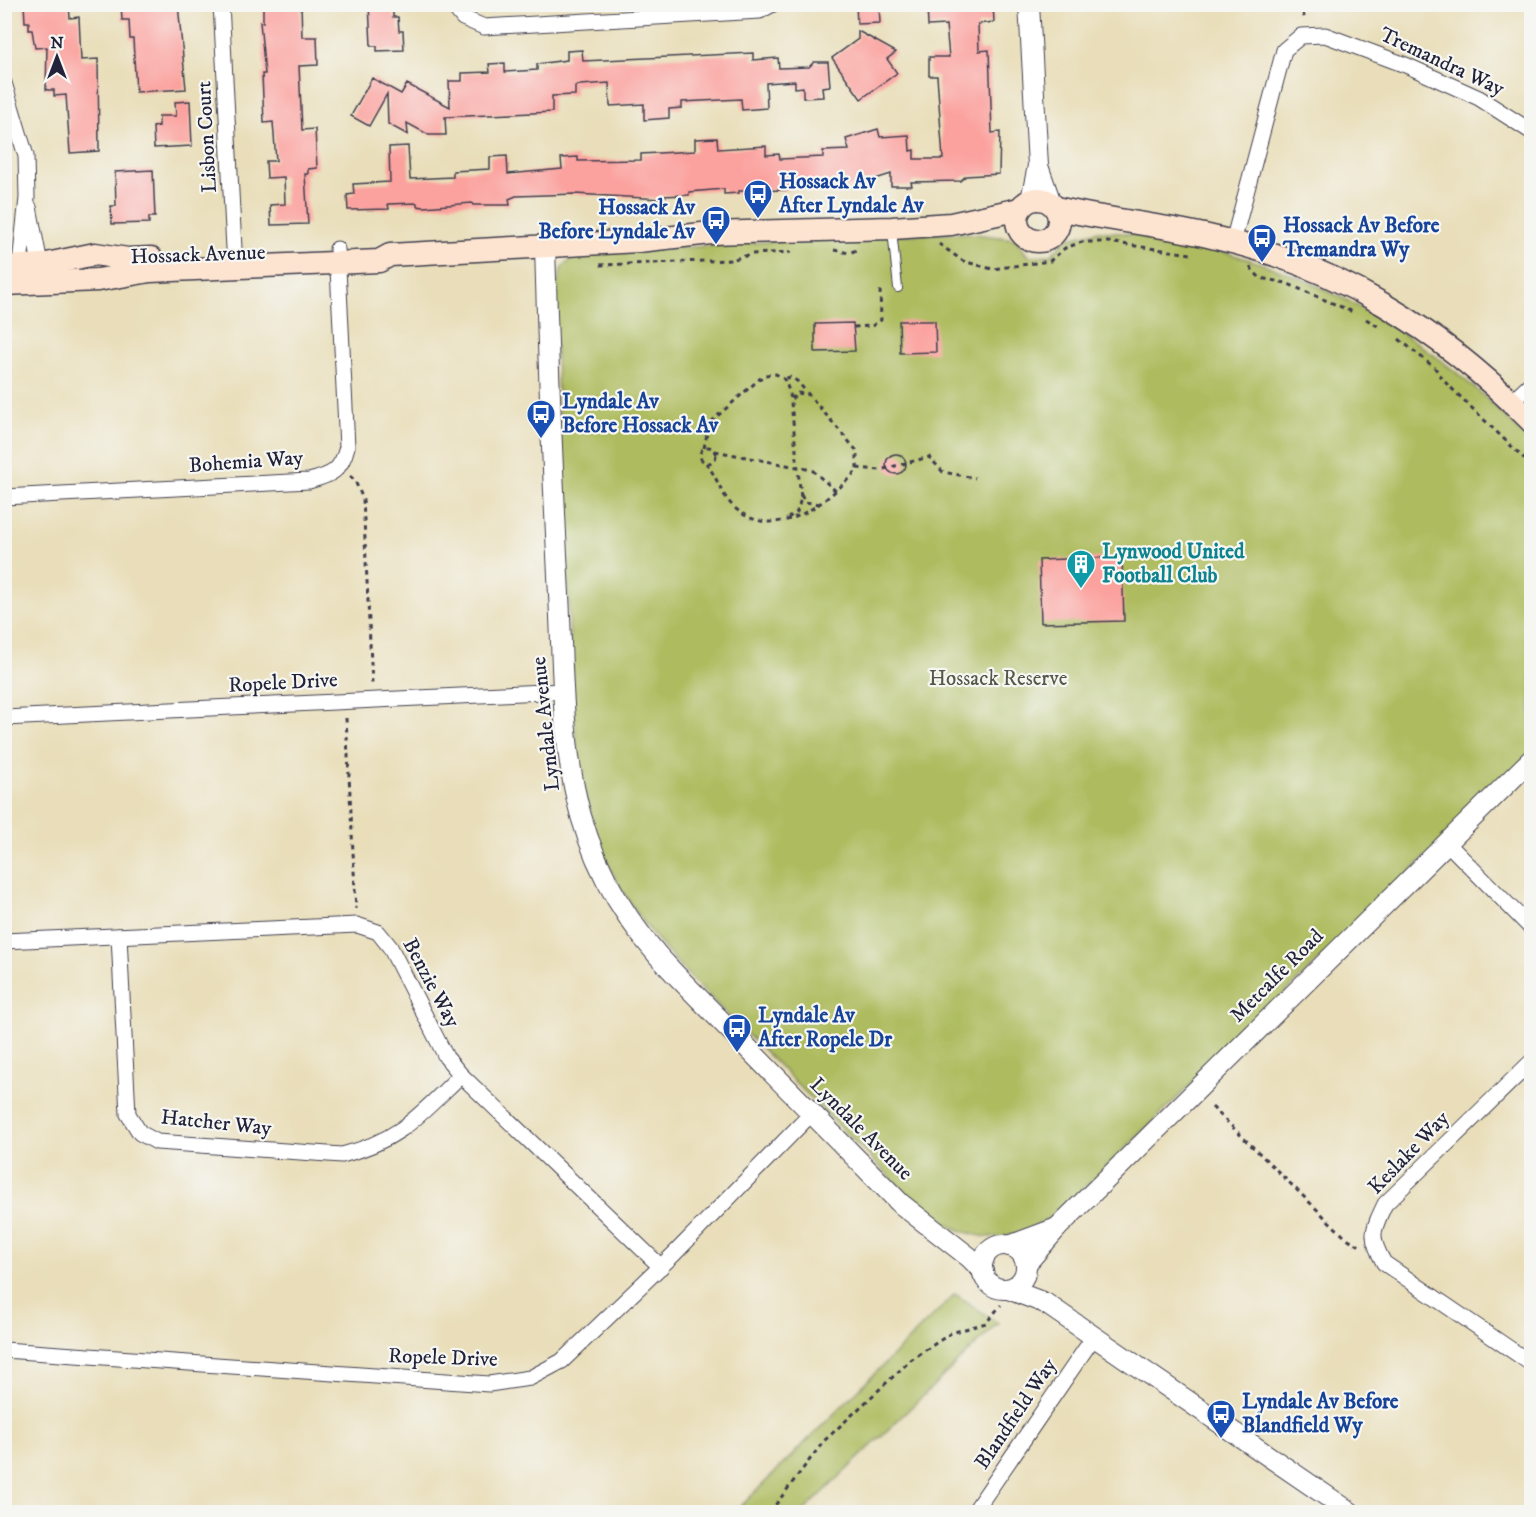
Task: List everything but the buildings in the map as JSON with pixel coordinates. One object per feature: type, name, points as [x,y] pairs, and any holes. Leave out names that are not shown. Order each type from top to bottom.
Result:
[{"type":"main road","name":"Hossack Avenue","points":[[12,275],[42,273],[98,280],[140,272],[234,260],[337,256],[379,261],[390,255],[711,233],[893,236],[951,224],[1039,213],[1144,223],[1233,242],[1297,262],[1375,298],[1437,338],[1478,370],[1532,422]]},
{"type":"street","name":"Lisbon Court","points":[[221,4],[234,260]]},
{"type":"street","points":[[452,4],[463,18],[484,27],[760,11],[773,4]]},
{"type":"street","points":[[1029,4],[1039,213]]},
{"type":"street","name":"Tremandra Way","points":[[1233,242],[1284,50],[1301,36],[1325,35],[1408,66],[1479,98],[1532,132]]},
{"type":"street","points":[[4,83],[26,156],[27,198],[42,273]]},
{"type":"street","points":[[12,275],[27,198]]},
{"type":"street","name":"Lyndale Avenue","points":[[545,245],[545,311],[564,691],[571,773],[582,817],[608,884],[650,949],[901,1204],[926,1226],[944,1236],[983,1271],[989,1283],[1005,1296],[1045,1303]]},
{"type":"street","points":[[337,256],[347,447],[339,468]]},
{"type":"street","points":[[1511,402],[1532,382]]},
{"type":"street","name":"Bohemia Way","points":[[4,496],[309,481],[339,468]]},
{"type":"street","name":"Ropele Drive","points":[[4,718],[564,691]]},
{"type":"street","name":"Metcalfe Road","points":[[1026,1268],[1056,1228],[1532,759]]},
{"type":"street","points":[[1447,843],[1532,929]]},
{"type":"street","name":"Benzie Way","points":[[4,941],[357,926],[378,932],[390,947],[446,1057],[461,1075],[661,1267]]},
{"type":"street","name":"Hatcher Way","points":[[119,936],[128,1114],[140,1133],[157,1142],[342,1155],[369,1148],[394,1136],[461,1075]]},
{"type":"street","name":"Keslake Way","points":[[1373,1244],[1374,1227],[1384,1204],[1532,1061]]},
{"type":"street","name":"Ropele Drive","points":[[4,1350],[489,1384],[530,1378],[562,1361],[661,1267],[812,1114]]},
{"type":"street","name":"Metcalfe Road","points":[[1003,1246],[1056,1228]]},
{"type":"street","name":"Lyndale Avenue","points":[[944,1236],[1003,1246],[1020,1252],[1045,1303],[1350,1512]]},
{"type":"street","points":[[1373,1244],[1384,1263],[1532,1364]]},
{"type":"street","points":[[983,1271],[987,1254],[1003,1246]]},
{"type":"street","points":[[1005,1296],[1019,1283],[1026,1268]]},
{"type":"street","name":"Blandfield Way","points":[[974,1512],[1093,1338]]},
{"type":"lane","points":[[893,236],[898,288]]},
{"type":"path","points":[[822,250],[849,253],[893,236]]},
{"type":"path","points":[[932,242],[963,261],[992,269],[1050,261],[1065,248],[1082,242],[1108,242],[1197,254]]},
{"type":"path","points":[[600,265],[730,260],[752,254],[799,252]]},
{"type":"path","points":[[1246,263],[1260,278],[1286,283],[1323,298],[1386,331]]},
{"type":"path","points":[[854,327],[872,326],[881,320],[880,289]]},
{"type":"path","points":[[1395,336],[1435,368],[1445,382],[1532,466]]},
{"type":"path","points":[[784,379],[790,377],[797,381],[857,451],[857,468],[837,492],[798,517],[784,521],[758,519],[737,510],[721,492],[713,472],[700,454],[714,419],[764,375],[776,374],[784,379],[791,399],[800,493],[797,512],[784,521]]},
{"type":"path","points":[[791,399],[798,393],[810,396]]},
{"type":"path","points":[[707,434],[716,451],[798,466],[818,472],[837,492]]},
{"type":"path","points":[[704,447],[712,447]]},
{"type":"path","points":[[713,472],[716,451]]},
{"type":"path","points":[[706,462],[727,454]]},
{"type":"path","points":[[857,468],[880,470],[929,457],[943,472],[975,478]]},
{"type":"path","points":[[339,468],[355,481],[363,499],[372,700]]},
{"type":"path","points":[[800,493],[805,502],[821,504]]},
{"type":"path","points":[[345,701],[357,926]]},
{"type":"path","points":[[1212,1107],[1345,1237],[1361,1246],[1373,1244]]},
{"type":"path","points":[[770,1512],[824,1442],[912,1359],[951,1333],[986,1323],[1005,1296]]},
{"type":"green space","name":"Hossack Reserve","points":[[1099,231],[1152,237],[1204,247],[1301,278],[1347,300],[1434,355],[1476,389],[1531,443],[1531,754],[1068,1204],[1032,1228],[999,1237],[983,1236],[965,1232],[926,1213],[721,1009],[655,937],[627,898],[607,861],[592,821],[582,780],[576,738],[553,300],[562,267],[577,255],[839,237],[967,233],[1015,239],[1028,256],[1051,255],[1066,239]]},
{"type":"green space","points":[[955,1294],[998,1323],[803,1512],[735,1512]]},
{"type":"place","name":"Hossack Av After Lyndale Av","points":[[758,220]]},
{"type":"place","name":"Hossack Av Before Lyndale Av","points":[[716,246]]},
{"type":"place","name":"Hossack Av Before Tremandra Wy","points":[[1262,264]]},
{"type":"place","name":"Lyndale Av Before Hossack Av","points":[[541,440]]},
{"type":"place","name":"Lynwood United Football Club","points":[[1081,590]]},
{"type":"place","name":"Lyndale Av After Ropele Dr","points":[[737,1054]]},
{"type":"place","name":"Lyndale Av Before Blandfield Wy","points":[[1221,1440]]}]
